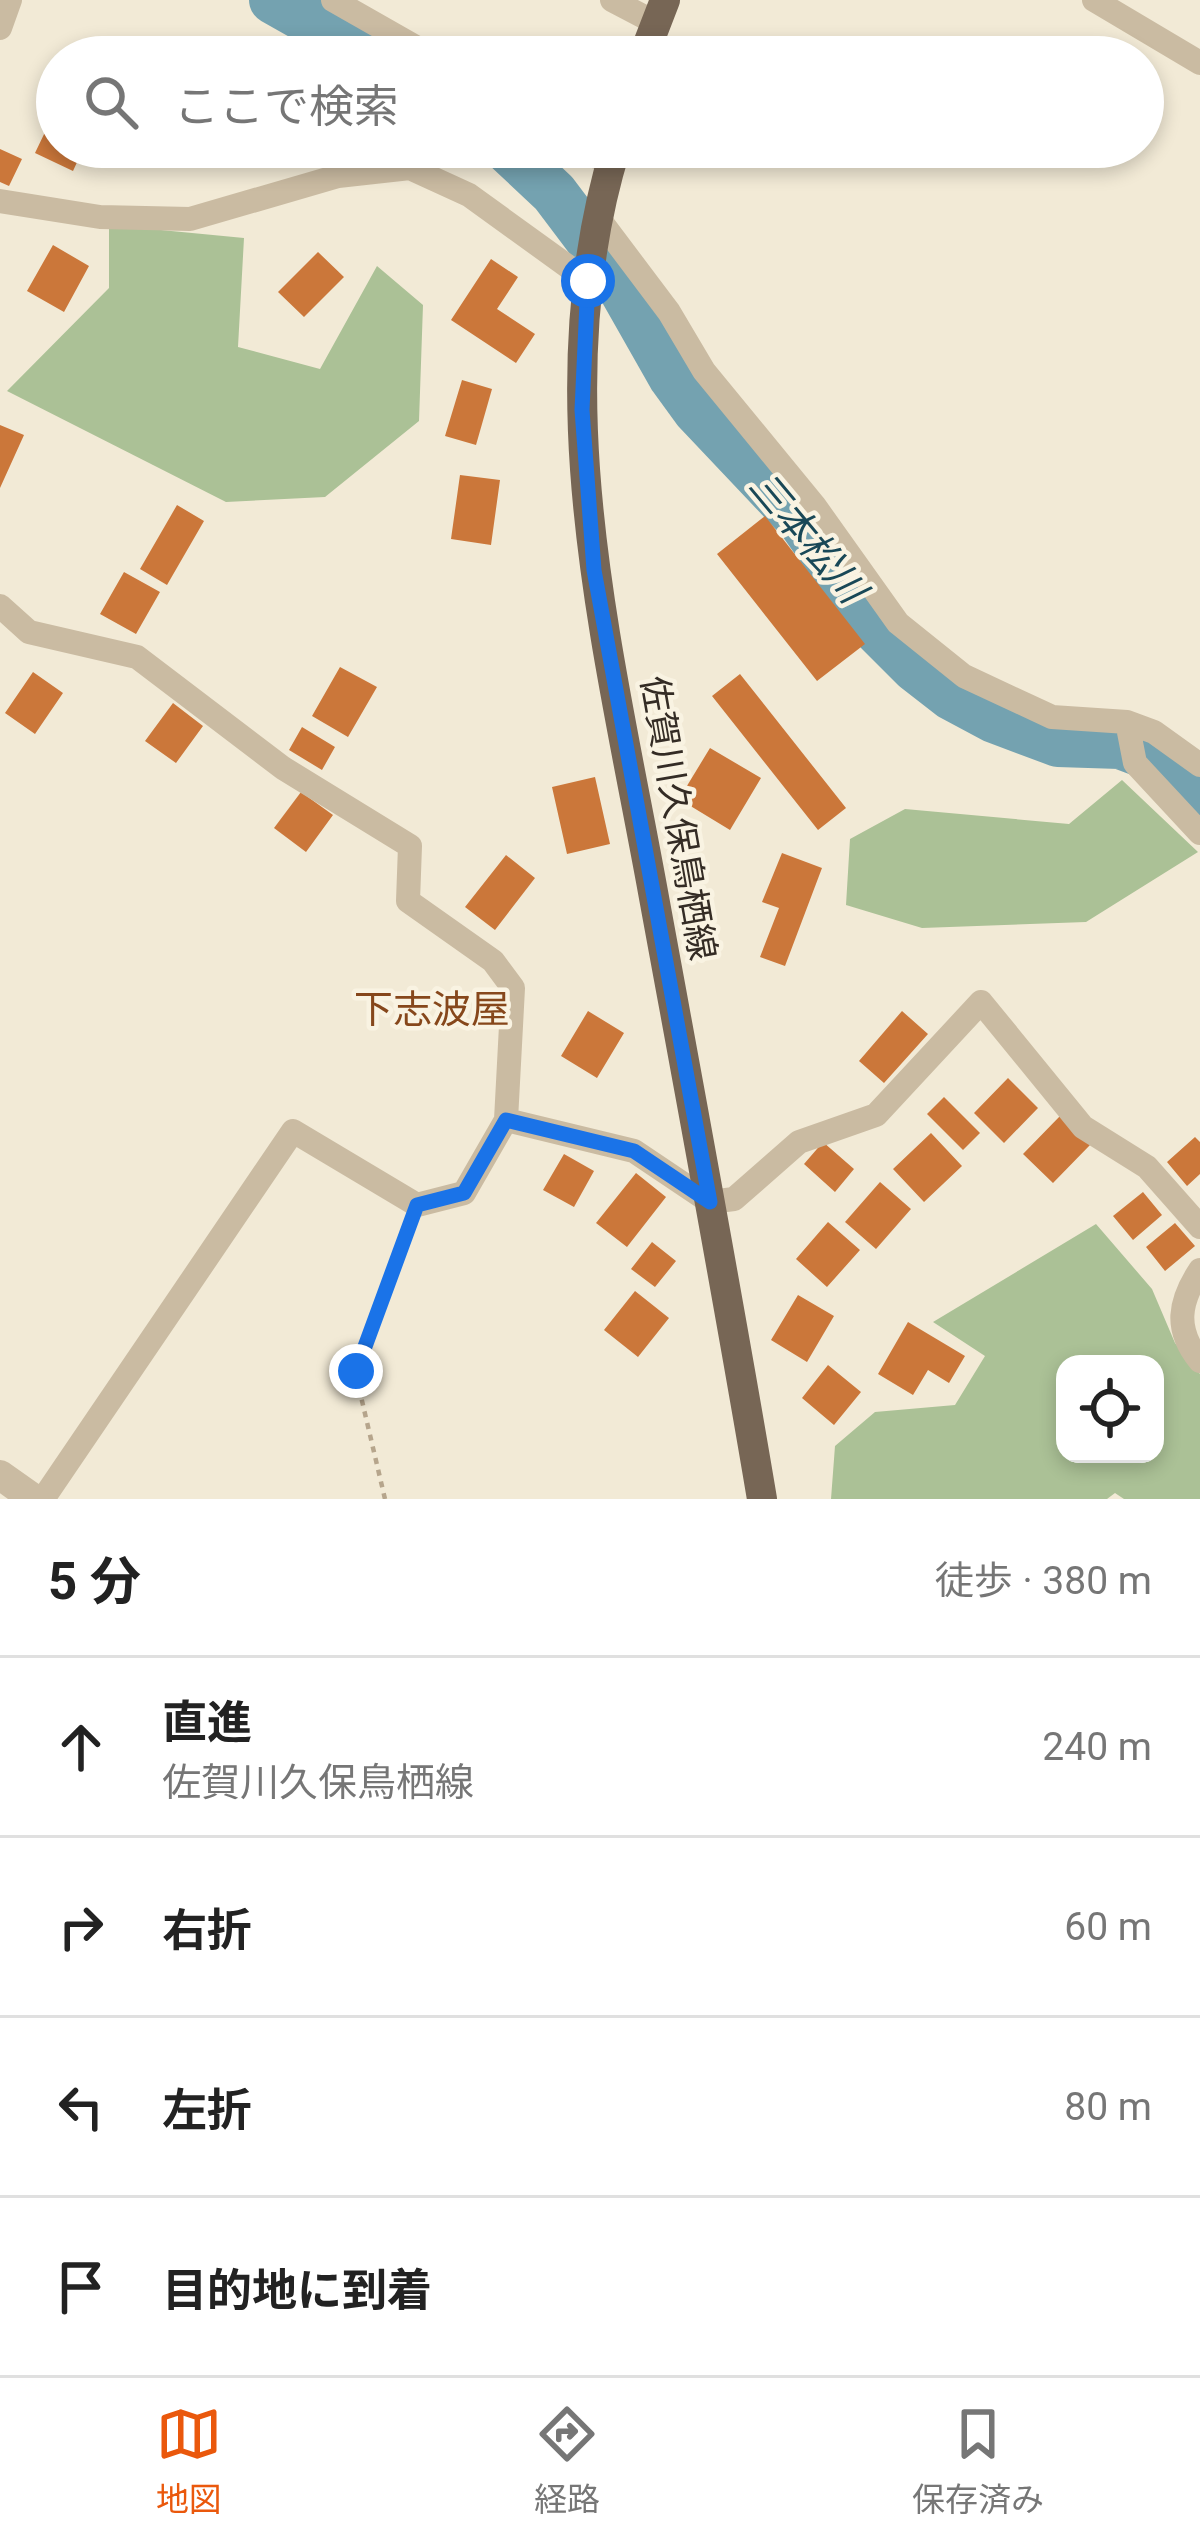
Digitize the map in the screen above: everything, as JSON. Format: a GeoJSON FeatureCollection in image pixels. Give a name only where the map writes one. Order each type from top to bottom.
{"type":"FeatureCollection","features":[{"type":"Feature","properties":{"kind":"main road","name":"佐賀川久保鳥栖線"},"geometry":{"type":"LineString","coordinates":[[610,168],[588,281],[582,410],[594,570],[762,1499]]}},
{"type":"Feature","properties":{"kind":"street"},"geometry":{"type":"LineString","coordinates":[[0,28],[10,0]]}},
{"type":"Feature","properties":{"kind":"street"},"geometry":{"type":"LineString","coordinates":[[333,0],[397,36]]}},
{"type":"Feature","properties":{"kind":"street"},"geometry":{"type":"LineString","coordinates":[[612,0],[659,11]]}},
{"type":"Feature","properties":{"kind":"street"},"geometry":{"type":"LineString","coordinates":[[1094,0],[1155,36]]}},
{"type":"Feature","properties":{"kind":"street"},"geometry":{"type":"LineString","coordinates":[[1164,42],[1200,63]]}},
{"type":"Feature","properties":{"kind":"street"},"geometry":{"type":"LineString","coordinates":[[0,201],[100,217],[190,219],[338,176],[410,168],[469,195],[588,281]]}},
{"type":"Feature","properties":{"kind":"street"},"geometry":{"type":"LineString","coordinates":[[599,219],[669,313],[704,371],[814,505],[898,623],[964,676],[1052,717],[1127,722],[1154,732],[1200,765]]}},
{"type":"Feature","properties":{"kind":"street"},"geometry":{"type":"LineString","coordinates":[[0,606],[28,632],[137,657],[283,768],[410,846],[408,902],[494,961],[513,988],[506,1120],[464,1193],[417,1205],[293,1131],[39,1499],[0,1475]]}},
{"type":"Feature","properties":{"kind":"street"},"geometry":{"type":"LineString","coordinates":[[1127,722],[1135,764],[1200,833]]}},
{"type":"Feature","properties":{"kind":"street"},"geometry":{"type":"LineString","coordinates":[[506,1120],[634,1151],[710,1202],[734,1199],[799,1142],[876,1115],[981,1002],[1083,1127],[1148,1167],[1200,1227]]}},
{"type":"Feature","properties":{"kind":"street"},"geometry":{"type":"LineString","coordinates":[[1200,1270],[1184,1294],[1180,1318],[1188,1346],[1200,1361]]}},
{"type":"Feature","properties":{"kind":"path"},"geometry":{"type":"LineString","coordinates":[[385,1499],[356,1371],[417,1205]]}},
{"type":"Feature","properties":{"kind":"green space"},"geometry":{"type":"Polygon","coordinates":[[[109,225],[244,238],[238,347],[320,369],[377,266],[423,305],[419,421],[325,497],[226,502],[7,391],[109,288],[109,225]]]}},
{"type":"Feature","properties":{"kind":"green space"},"geometry":{"type":"Polygon","coordinates":[[[1122,780],[1198,852],[1086,922],[922,928],[846,905],[850,839],[905,809],[1069,824],[1122,780]]]}},
{"type":"Feature","properties":{"kind":"green space"},"geometry":{"type":"Polygon","coordinates":[[[1096,1224],[1152,1289],[1175,1343],[1200,1374],[1200,1499],[1124,1499],[1115,1493],[1107,1499],[831,1499],[835,1446],[875,1412],[955,1405],[985,1356],[933,1322],[1096,1224]]]}},
{"type":"Feature","properties":{"kind":"building"},"geometry":{"type":"Polygon","coordinates":[[[0,149],[22,159],[9,186],[0,182],[0,149]]]}},
{"type":"Feature","properties":{"kind":"building"},"geometry":{"type":"Polygon","coordinates":[[[53,245],[89,266],[64,312],[27,291],[53,245]]]}},
{"type":"Feature","properties":{"kind":"building"},"geometry":{"type":"Polygon","coordinates":[[[318,252],[344,277],[304,317],[278,292],[318,252]]]}},
{"type":"Feature","properties":{"kind":"building"},"geometry":{"type":"Polygon","coordinates":[[[491,259],[518,277],[497,309],[535,334],[516,363],[451,320],[491,259]]]}},
{"type":"Feature","properties":{"kind":"building"},"geometry":{"type":"Polygon","coordinates":[[[462,380],[492,389],[476,445],[445,436],[462,380]]]}},
{"type":"Feature","properties":{"kind":"building"},"geometry":{"type":"Polygon","coordinates":[[[0,425],[24,435],[0,488],[0,425]]]}},
{"type":"Feature","properties":{"kind":"building"},"geometry":{"type":"Polygon","coordinates":[[[460,475],[500,480],[491,545],[451,539],[460,475]]]}},
{"type":"Feature","properties":{"kind":"building"},"geometry":{"type":"Polygon","coordinates":[[[177,505],[204,521],[167,585],[140,569],[177,505]]]}},
{"type":"Feature","properties":{"kind":"building"},"geometry":{"type":"Polygon","coordinates":[[[765,516],[865,644],[817,681],[717,554],[765,516]]]}},
{"type":"Feature","properties":{"kind":"building"},"geometry":{"type":"Polygon","coordinates":[[[124,572],[160,592],[136,634],[100,614],[124,572]]]}},
{"type":"Feature","properties":{"kind":"building"},"geometry":{"type":"Polygon","coordinates":[[[340,667],[377,687],[348,737],[312,716],[340,667]]]}},
{"type":"Feature","properties":{"kind":"building"},"geometry":{"type":"Polygon","coordinates":[[[33,672],[63,693],[35,734],[5,713],[33,672]]]}},
{"type":"Feature","properties":{"kind":"building"},"geometry":{"type":"Polygon","coordinates":[[[740,674],[846,808],[818,830],[712,696],[740,674]]]}},
{"type":"Feature","properties":{"kind":"building"},"geometry":{"type":"Polygon","coordinates":[[[173,703],[203,726],[176,763],[145,741],[173,703]]]}},
{"type":"Feature","properties":{"kind":"building"},"geometry":{"type":"Polygon","coordinates":[[[302,727],[335,747],[322,770],[289,750],[302,727]]]}},
{"type":"Feature","properties":{"kind":"building"},"geometry":{"type":"Polygon","coordinates":[[[710,748],[761,778],[730,830],[679,799],[710,748]]]}},
{"type":"Feature","properties":{"kind":"building"},"geometry":{"type":"Polygon","coordinates":[[[595,777],[610,844],[567,854],[552,787],[595,777]]]}},
{"type":"Feature","properties":{"kind":"building"},"geometry":{"type":"Polygon","coordinates":[[[301,792],[333,815],[306,852],[274,828],[301,792]]]}},
{"type":"Feature","properties":{"kind":"building"},"geometry":{"type":"Polygon","coordinates":[[[782,853],[822,868],[785,966],[760,957],[779,908],[762,902],[782,853]]]}},
{"type":"Feature","properties":{"kind":"building"},"geometry":{"type":"Polygon","coordinates":[[[506,855],[535,878],[495,930],[465,907],[506,855]]]}},
{"type":"Feature","properties":{"kind":"building"},"geometry":{"type":"Polygon","coordinates":[[[588,1011],[624,1033],[597,1078],[561,1056],[588,1011]]]}},
{"type":"Feature","properties":{"kind":"building"},"geometry":{"type":"Polygon","coordinates":[[[902,1011],[928,1034],[884,1083],[859,1061],[902,1011]]]}},
{"type":"Feature","properties":{"kind":"building"},"geometry":{"type":"Polygon","coordinates":[[[1008,1078],[1038,1108],[1004,1143],[974,1113],[1008,1078]]]}},
{"type":"Feature","properties":{"kind":"building"},"geometry":{"type":"Polygon","coordinates":[[[944,1097],[980,1133],[963,1150],[927,1114],[944,1097]]]}},
{"type":"Feature","properties":{"kind":"building"},"geometry":{"type":"Polygon","coordinates":[[[1060,1116],[1090,1145],[1053,1183],[1023,1154],[1060,1116]]]}},
{"type":"Feature","properties":{"kind":"building"},"geometry":{"type":"Polygon","coordinates":[[[931,1133],[962,1166],[924,1202],[893,1169],[931,1133]]]}},
{"type":"Feature","properties":{"kind":"building"},"geometry":{"type":"Polygon","coordinates":[[[1195,1137],[1200,1142],[1200,1174],[1187,1186],[1167,1162],[1195,1137]]]}},
{"type":"Feature","properties":{"kind":"building"},"geometry":{"type":"Polygon","coordinates":[[[823,1142],[854,1169],[835,1192],[804,1164],[823,1142]]]}},
{"type":"Feature","properties":{"kind":"building"},"geometry":{"type":"Polygon","coordinates":[[[564,1154],[594,1171],[574,1207],[543,1190],[564,1154]]]}},
{"type":"Feature","properties":{"kind":"building"},"geometry":{"type":"Polygon","coordinates":[[[636,1173],[666,1197],[627,1247],[596,1223],[636,1173]]]}},
{"type":"Feature","properties":{"kind":"building"},"geometry":{"type":"Polygon","coordinates":[[[880,1182],[911,1209],[876,1249],[845,1222],[880,1182]]]}},
{"type":"Feature","properties":{"kind":"building"},"geometry":{"type":"Polygon","coordinates":[[[1143,1192],[1162,1215],[1133,1240],[1113,1216],[1143,1192]]]}},
{"type":"Feature","properties":{"kind":"building"},"geometry":{"type":"Polygon","coordinates":[[[828,1222],[860,1250],[827,1287],[796,1259],[828,1222]]]}},
{"type":"Feature","properties":{"kind":"building"},"geometry":{"type":"Polygon","coordinates":[[[1175,1223],[1195,1246],[1165,1271],[1146,1247],[1175,1223]]]}},
{"type":"Feature","properties":{"kind":"building"},"geometry":{"type":"Polygon","coordinates":[[[652,1242],[676,1261],[655,1287],[631,1269],[652,1242]]]}},
{"type":"Feature","properties":{"kind":"building"},"geometry":{"type":"Polygon","coordinates":[[[635,1291],[669,1318],[638,1357],[604,1330],[635,1291]]]}},
{"type":"Feature","properties":{"kind":"building"},"geometry":{"type":"Polygon","coordinates":[[[798,1295],[834,1316],[807,1362],[771,1340],[798,1295]]]}},
{"type":"Feature","properties":{"kind":"building"},"geometry":{"type":"Polygon","coordinates":[[[908,1322],[965,1356],[949,1383],[928,1370],[913,1395],[878,1374],[908,1322]]]}},
{"type":"Feature","properties":{"kind":"building"},"geometry":{"type":"Polygon","coordinates":[[[828,1365],[861,1392],[834,1425],[802,1398],[828,1365]]]}},
{"type":"Feature","properties":{"kind":"waterway","name":"三本松川"},"geometry":{"type":"LineString","coordinates":[[273,0],[337,36]]}},
{"type":"Feature","properties":{"kind":"waterway","name":"三本松川"},"geometry":{"type":"LineString","coordinates":[[527,168],[554,193],[609,266],[696,410],[801,521],[879,632],[915,668],[951,696],[994,719],[1058,743],[1120,745],[1152,757],[1200,807]]}},
{"type":"Feature","properties":{"kind":"district","name":"下志波屋"},"geometry":{"type":"Point","coordinates":[432,1009]}},
{"type":"Feature","properties":{"kind":"route"},"geometry":{"type":"LineString","coordinates":[[356,1371],[417,1205],[464,1193],[506,1120],[634,1151],[710,1202],[594,570],[582,410],[588,281]]}}]}
